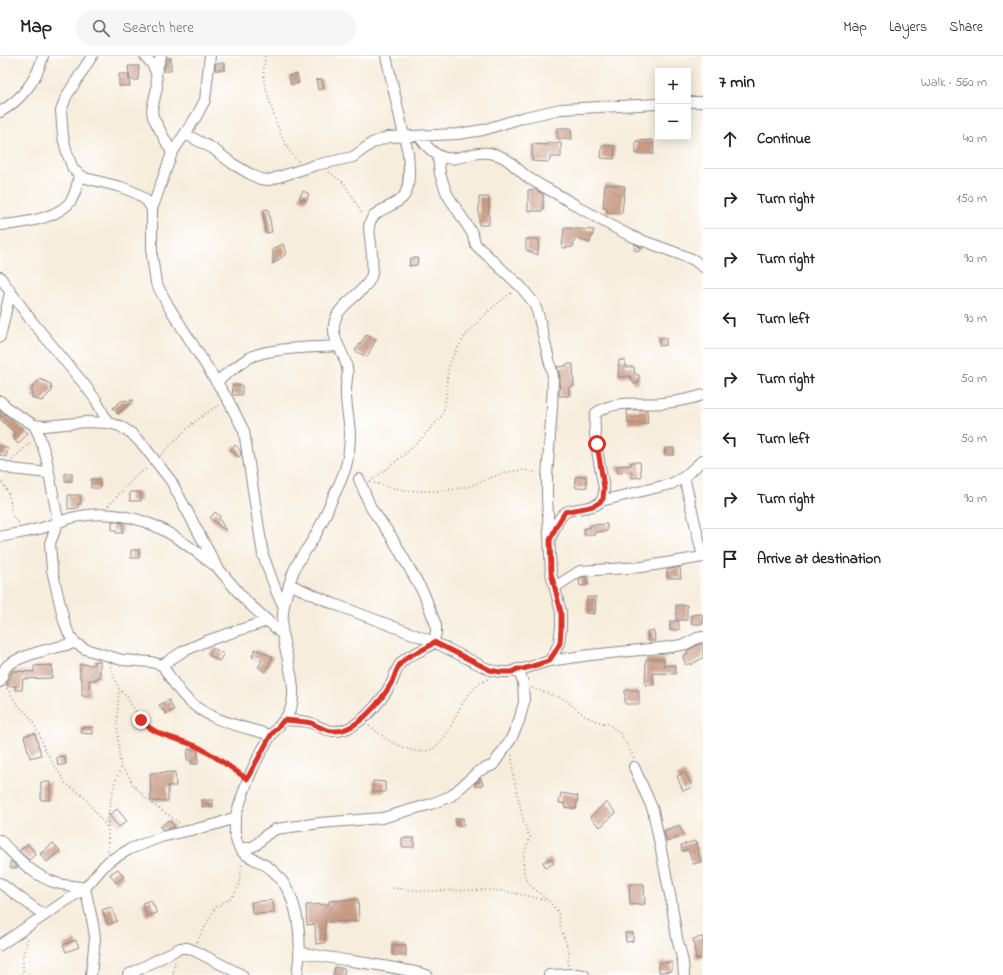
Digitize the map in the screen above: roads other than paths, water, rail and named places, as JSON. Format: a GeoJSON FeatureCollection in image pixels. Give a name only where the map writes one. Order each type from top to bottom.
{"type":"FeatureCollection","features":[{"type":"Feature","properties":{"kind":"street"},"geometry":{"type":"LineString","coordinates":[[0,112],[13,103],[31,84],[37,74],[43,56]]}},
{"type":"Feature","properties":{"kind":"street"},"geometry":{"type":"LineString","coordinates":[[92,56],[66,97],[61,111],[63,137],[73,169],[85,178],[121,186],[136,193],[147,201],[152,209]]}},
{"type":"Feature","properties":{"kind":"street"},"geometry":{"type":"LineString","coordinates":[[145,56],[152,64],[156,72]]}},
{"type":"Feature","properties":{"kind":"street"},"geometry":{"type":"LineString","coordinates":[[161,56],[156,72],[156,86],[152,110],[153,118],[172,153]]}},
{"type":"Feature","properties":{"kind":"street"},"geometry":{"type":"LineString","coordinates":[[210,56],[205,100],[196,117],[172,153],[152,209],[152,256],[156,283],[169,307],[228,400],[244,431],[263,555],[277,593],[284,607]]}},
{"type":"Feature","properties":{"kind":"street"},"geometry":{"type":"LineString","coordinates":[[297,975],[299,930],[296,910],[283,883],[273,870],[260,861],[246,855],[238,844],[235,833],[236,817],[247,779],[271,735],[284,720],[290,710],[293,695],[282,634],[284,607],[289,584],[293,571],[321,526],[341,481],[347,463],[350,436],[346,388],[348,370],[346,361],[338,346],[334,325],[336,315],[346,303],[367,284],[371,277],[373,267],[369,223],[378,212],[404,196],[407,188],[410,168],[405,136],[386,56]]}},
{"type":"Feature","properties":{"kind":"street"},"geometry":{"type":"LineString","coordinates":[[691,102],[703,102]]}},
{"type":"Feature","properties":{"kind":"street"},"geometry":{"type":"LineString","coordinates":[[185,134],[212,148],[233,164],[260,179],[269,180],[316,165],[353,157],[380,139],[405,136],[450,136],[483,130],[561,109],[655,104]]}},
{"type":"Feature","properties":{"kind":"street"},"geometry":{"type":"LineString","coordinates":[[419,136],[425,145],[438,156],[447,159],[486,152],[505,158],[528,177],[597,217],[630,235],[694,260],[703,267]]}},
{"type":"Feature","properties":{"kind":"street"},"geometry":{"type":"LineString","coordinates":[[438,156],[440,174],[447,194],[472,233],[477,247],[521,286],[534,303],[553,376],[547,476],[551,573],[561,612],[561,636],[555,652],[549,661]]}},
{"type":"Feature","properties":{"kind":"street"},"geometry":{"type":"LineString","coordinates":[[0,225],[25,223],[38,220],[61,209],[72,199],[79,174]]}},
{"type":"Feature","properties":{"kind":"street"},"geometry":{"type":"LineString","coordinates":[[0,277],[30,319],[96,400],[108,423]]}},
{"type":"Feature","properties":{"kind":"street"},"geometry":{"type":"LineString","coordinates":[[0,337],[10,293]]}},
{"type":"Feature","properties":{"kind":"street"},"geometry":{"type":"LineString","coordinates":[[216,382],[250,358],[262,353],[338,346]]}},
{"type":"Feature","properties":{"kind":"street"},"geometry":{"type":"LineString","coordinates":[[602,501],[604,497],[604,488],[595,431],[594,420],[596,413],[608,406],[632,403],[663,403],[703,395]]}},
{"type":"Feature","properties":{"kind":"street"},"geometry":{"type":"LineString","coordinates":[[0,401],[11,411],[34,425],[40,434],[46,456],[58,522],[50,543],[52,570],[64,621],[68,632],[75,643],[86,649],[122,660],[151,662],[162,665],[183,695],[202,712],[219,720],[271,735]]}},
{"type":"Feature","properties":{"kind":"street"},"geometry":{"type":"LineString","coordinates":[[34,425],[45,426],[86,422],[108,423],[126,429],[132,434],[171,481],[217,567],[245,600],[282,634]]}},
{"type":"Feature","properties":{"kind":"street"},"geometry":{"type":"LineString","coordinates":[[550,540],[565,512],[589,507],[602,501],[671,484],[684,476],[703,460]]}},
{"type":"Feature","properties":{"kind":"street"},"geometry":{"type":"LineString","coordinates":[[1,466],[18,470],[48,473]]}},
{"type":"Feature","properties":{"kind":"street"},"geometry":{"type":"LineString","coordinates":[[555,587],[580,571],[642,567],[703,557],[684,476]]}},
{"type":"Feature","properties":{"kind":"street"},"geometry":{"type":"LineString","coordinates":[[284,720],[302,721],[334,731],[351,727],[361,721],[385,694],[399,664],[404,659],[425,649],[434,642],[436,625],[426,600],[391,536],[371,508],[359,479]]}},
{"type":"Feature","properties":{"kind":"street"},"geometry":{"type":"LineString","coordinates":[[0,537],[43,528],[72,518],[118,515],[137,519],[156,526],[177,538],[217,567]]}},
{"type":"Feature","properties":{"kind":"street"},"geometry":{"type":"LineString","coordinates":[[289,584],[334,604],[434,642],[490,670],[500,672],[512,672],[517,669],[523,669],[549,661],[590,655],[670,647],[686,644],[697,638],[703,637]]}},
{"type":"Feature","properties":{"kind":"street"},"geometry":{"type":"LineString","coordinates":[[162,665],[182,652],[206,641],[267,621]]}},
{"type":"Feature","properties":{"kind":"street"},"geometry":{"type":"LineString","coordinates":[[0,681],[3,672],[13,663],[53,648],[75,643]]}},
{"type":"Feature","properties":{"kind":"street"},"geometry":{"type":"LineString","coordinates":[[241,848],[249,848],[256,845],[266,835],[276,829],[320,822],[382,818],[444,799],[460,789],[479,771],[493,765],[511,739],[519,721],[524,702],[523,681],[517,669]]}},
{"type":"Feature","properties":{"kind":"street"},"geometry":{"type":"LineString","coordinates":[[634,766],[653,810],[677,938],[683,962],[684,975]]}},
{"type":"Feature","properties":{"kind":"street"},"geometry":{"type":"LineString","coordinates":[[0,945],[44,914],[86,888],[94,876],[109,861],[130,849],[161,837],[217,824],[236,817]]}},
{"type":"Feature","properties":{"kind":"street"},"geometry":{"type":"LineString","coordinates":[[0,840],[26,865],[48,880],[60,884],[86,888]]}},
{"type":"Feature","properties":{"kind":"street"},"geometry":{"type":"LineString","coordinates":[[0,883],[44,914]]}},
{"type":"Feature","properties":{"kind":"street"},"geometry":{"type":"LineString","coordinates":[[86,888],[94,924],[95,938],[91,975]]}},
{"type":"Feature","properties":{"kind":"street"},"geometry":{"type":"LineString","coordinates":[[128,975],[180,948],[192,950],[242,975]]}},
{"type":"Feature","properties":{"kind":"street"},"geometry":{"type":"LineString","coordinates":[[299,952],[328,958],[402,968],[427,975]]}},
{"type":"Feature","properties":{"kind":"street"},"geometry":{"type":"LineString","coordinates":[[549,975],[584,975]]}}]}
